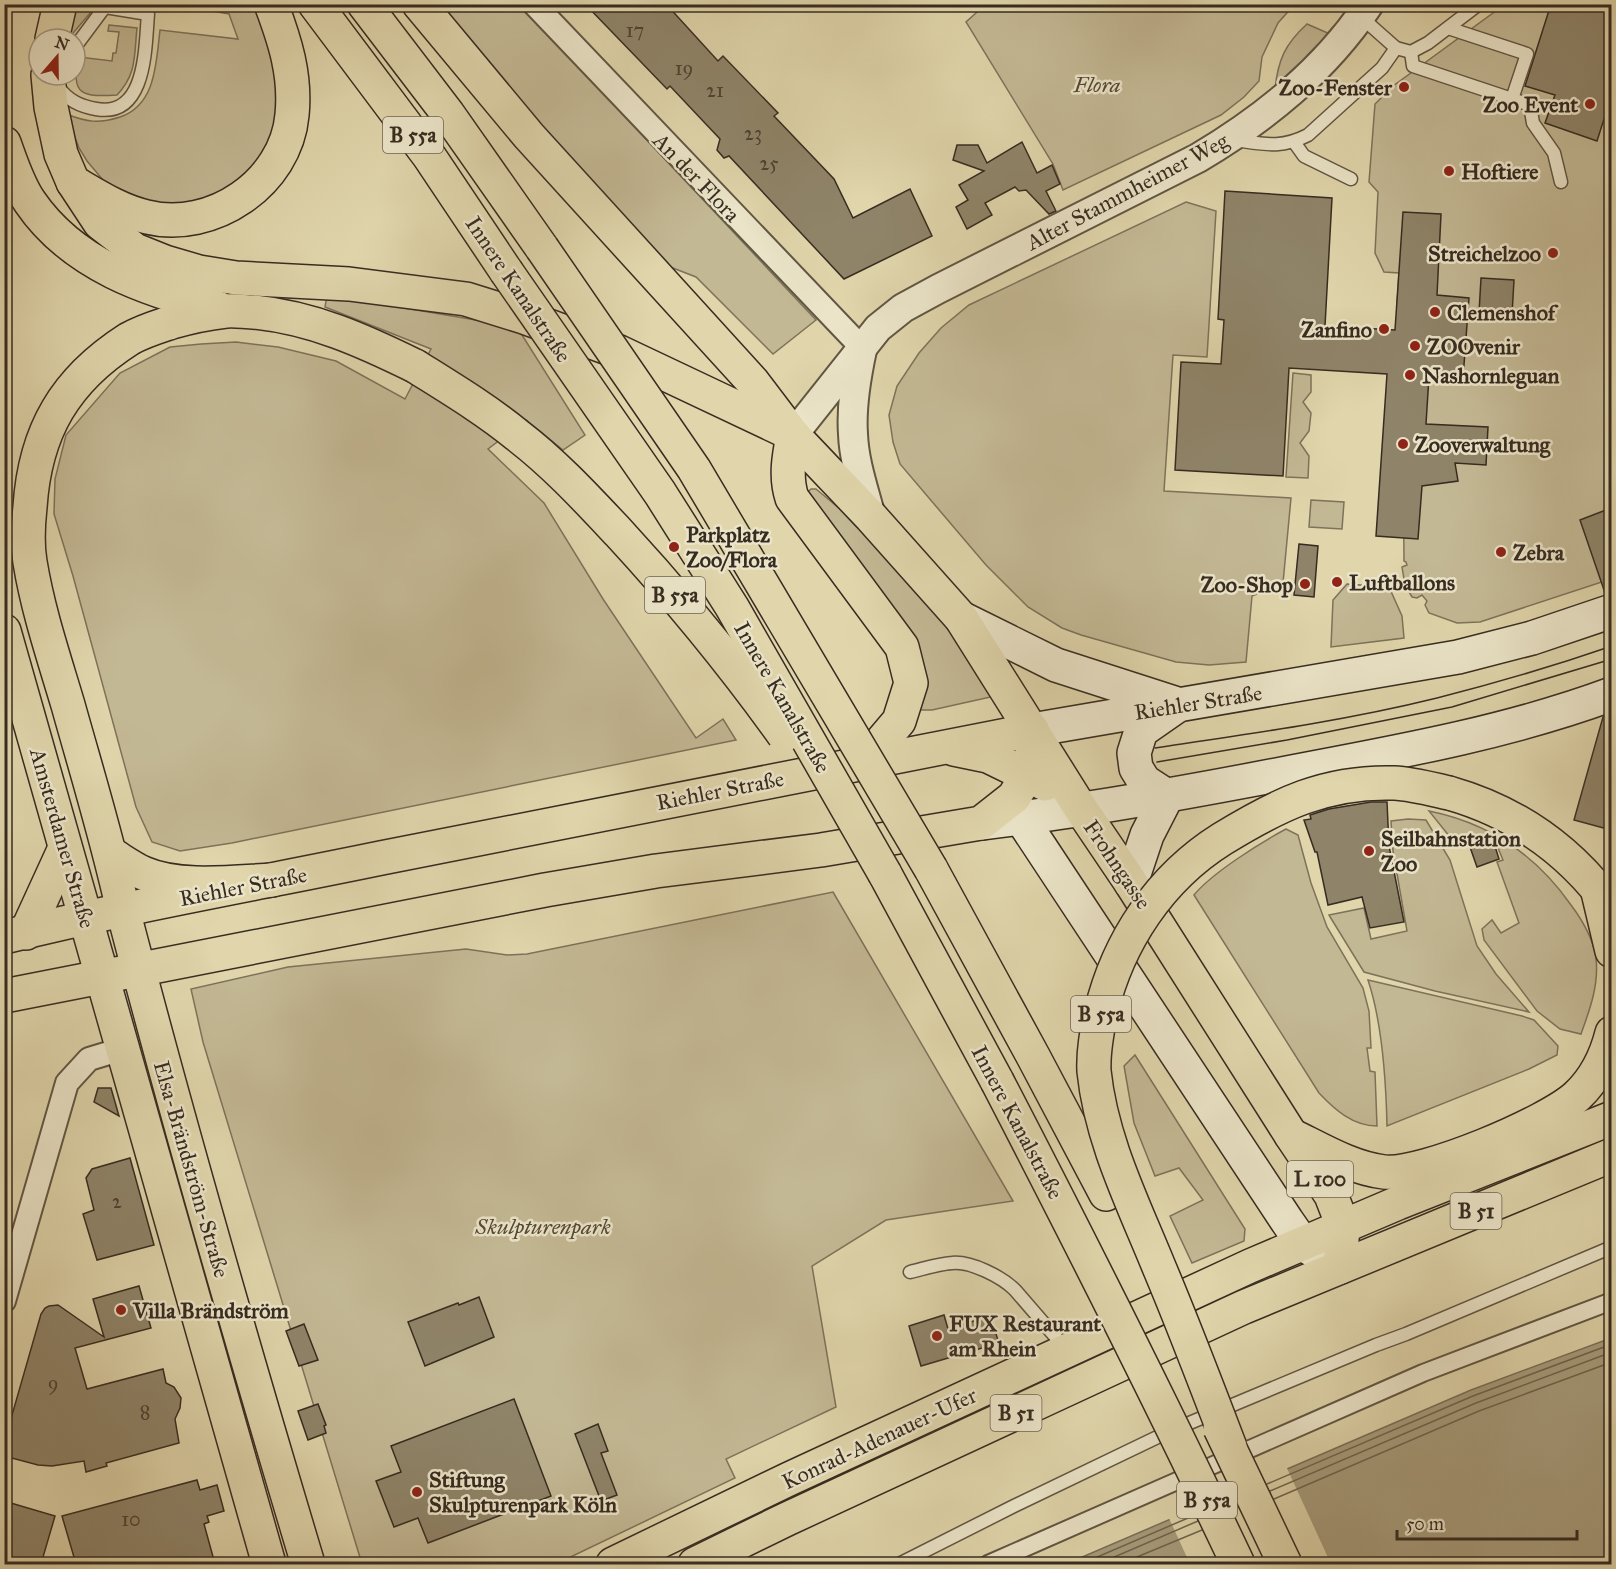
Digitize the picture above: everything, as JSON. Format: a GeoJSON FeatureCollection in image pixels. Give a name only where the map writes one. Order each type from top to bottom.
{"type":"FeatureCollection","features":[{"type":"Feature","properties":{"kind":"main road"},"geometry":{"type":"LineString","coordinates":[[55,27],[60,4]]}},
{"type":"Feature","properties":{"kind":"main road"},"geometry":{"type":"LineString","coordinates":[[73,182],[119,208],[148,218],[180,220],[213,214],[243,198],[266,177],[283,147],[292,117],[293,85],[286,45],[271,4]]}},
{"type":"Feature","properties":{"kind":"main road","name":"Innere Kanalstraße"},"geometry":{"type":"LineString","coordinates":[[315,4],[429,156],[666,503],[732,607],[885,874],[1070,1221],[1177,1435],[1238,1564]]}},
{"type":"Feature","properties":{"kind":"main road","name":"Innere Kanalstraße"},"geometry":{"type":"LineString","coordinates":[[364,4],[448,114],[694,469],[931,869],[1034,1056],[1106,1194],[1230,1447]]}},
{"type":"Feature","properties":{"kind":"main road"},"geometry":{"type":"LineString","coordinates":[[419,4],[529,136],[752,381],[793,435],[788,467],[792,498],[902,647],[911,683],[900,721],[865,761]]}},
{"type":"Feature","properties":{"kind":"main road"},"geometry":{"type":"LineString","coordinates":[[50,87],[51,107],[61,154],[73,182],[100,223],[135,250],[199,272],[236,278],[349,284],[466,299],[524,316],[619,352],[793,435]]}},
{"type":"Feature","properties":{"kind":"main road"},"geometry":{"type":"LineString","coordinates":[[4,143],[29,201],[54,231],[84,255],[127,280],[179,298],[228,310]]}},
{"type":"Feature","properties":{"kind":"main road","name":"B 55a"},"geometry":{"type":"LineString","coordinates":[[228,310],[269,314],[317,323],[376,346],[415,366],[476,404],[518,435],[567,477],[665,583],[744,680],[885,874]]}},
{"type":"Feature","properties":{"kind":"main road","name":"Elsa-Brändström-Straße"},"geometry":{"type":"LineString","coordinates":[[228,310],[184,318],[141,332],[103,356],[77,382],[61,403],[48,427],[36,460],[28,529],[30,560],[41,613],[111,854],[162,1061],[194,1166],[221,1271],[308,1564]]}},
{"type":"Feature","properties":{"kind":"main road","name":"Frohngasse"},"geometry":{"type":"LineString","coordinates":[[793,435],[871,517],[961,618],[1081,809],[1331,1195],[1343,1226]]}},
{"type":"Feature","properties":{"kind":"main road","name":"Riehler Straße"},"geometry":{"type":"LineString","coordinates":[[11,935],[123,910],[865,761],[1458,657],[1532,638],[1611,611]]}},
{"type":"Feature","properties":{"kind":"main road"},"geometry":{"type":"LineString","coordinates":[[961,618],[1056,665],[1178,705]]}},
{"type":"Feature","properties":{"kind":"main road","name":"Amsterdamer Straße"},"geometry":{"type":"LineString","coordinates":[[4,631],[101,976]]}},
{"type":"Feature","properties":{"kind":"main road"},"geometry":{"type":"LineString","coordinates":[[4,996],[545,890],[656,871],[821,850],[981,823],[1167,796],[1384,755],[1534,719],[1611,694]]}},
{"type":"Feature","properties":{"kind":"main road"},"geometry":{"type":"LineString","coordinates":[[1167,796],[1144,781],[1136,768],[1134,753],[1142,731],[1178,705]]}},
{"type":"Feature","properties":{"kind":"main road"},"geometry":{"type":"LineString","coordinates":[[981,823],[1014,797],[1027,775],[1032,752],[1032,730]]}},
{"type":"Feature","properties":{"kind":"main road"},"geometry":{"type":"LineString","coordinates":[[942,747],[988,756],[1052,788],[1081,809]]}},
{"type":"Feature","properties":{"kind":"main road","name":"B 55a"},"geometry":{"type":"LineString","coordinates":[[1230,1447],[1191,1343],[1111,1151],[1094,1069],[1096,1037],[1105,995],[1121,952],[1135,927],[1168,883],[1206,849],[1245,825],[1302,796],[1356,784],[1395,783],[1449,793],[1477,801],[1507,814],[1539,834],[1567,856],[1604,897]]}},
{"type":"Feature","properties":{"kind":"main road"},"geometry":{"type":"LineString","coordinates":[[1131,883],[1147,835],[1167,796]]}},
{"type":"Feature","properties":{"kind":"main road"},"geometry":{"type":"LineString","coordinates":[[1021,818],[1303,1244],[1340,1267],[1343,1226]]}},
{"type":"Feature","properties":{"kind":"main road"},"geometry":{"type":"LineString","coordinates":[[11,935],[64,848]]}},
{"type":"Feature","properties":{"kind":"main road"},"geometry":{"type":"LineString","coordinates":[[111,854],[144,873],[170,880],[202,883],[272,880]]}},
{"type":"Feature","properties":{"kind":"main road"},"geometry":{"type":"LineString","coordinates":[[1604,897],[1611,951]]}},
{"type":"Feature","properties":{"kind":"main road","name":"Elsa-Brändström-Straße"},"geometry":{"type":"LineString","coordinates":[[101,976],[269,1564]]}},
{"type":"Feature","properties":{"kind":"main road"},"geometry":{"type":"LineString","coordinates":[[1291,1135],[1364,1168],[1385,1172],[1418,1168],[1465,1153],[1563,1108],[1578,1095],[1596,1072],[1607,1051],[1611,1033]]}},
{"type":"Feature","properties":{"kind":"main road","name":"B 51"},"geometry":{"type":"LineString","coordinates":[[1343,1226],[1611,1118]]}},
{"type":"Feature","properties":{"kind":"main road","name":"B 51"},"geometry":{"type":"LineString","coordinates":[[1340,1267],[1611,1155]]}},
{"type":"Feature","properties":{"kind":"main road","name":"Konrad-Adenauer-Ufer"},"geometry":{"type":"LineString","coordinates":[[613,1564],[789,1479],[1250,1266],[1343,1226]]}},
{"type":"Feature","properties":{"kind":"main road","name":"Konrad-Adenauer-Ufer"},"geometry":{"type":"LineString","coordinates":[[695,1564],[1244,1307],[1340,1267]]}},
{"type":"Feature","properties":{"kind":"main road"},"geometry":{"type":"LineString","coordinates":[[1230,1447],[1285,1564]]}},
{"type":"Feature","properties":{"kind":"street","name":"An der Flora"},"geometry":{"type":"LineString","coordinates":[[534,4],[862,348]]}},
{"type":"Feature","properties":{"kind":"street","name":"Alter Stammheimer Weg"},"geometry":{"type":"LineString","coordinates":[[793,435],[862,348],[890,317],[921,298],[1198,158],[1229,139],[1270,111],[1306,79],[1346,36],[1365,11]]}},
{"type":"Feature","properties":{"kind":"street"},"geometry":{"type":"LineString","coordinates":[[862,348],[855,382],[853,435],[855,454],[871,517]]}},
{"type":"Feature","properties":{"kind":"street"},"geometry":{"type":"LineString","coordinates":[[4,1301],[67,1083],[89,1059],[122,1049]]}},
{"type":"Feature","properties":{"kind":"street"},"geometry":{"type":"LineString","coordinates":[[988,1564],[1423,1373],[1611,1301]]}},
{"type":"Feature","properties":{"kind":"lane"},"geometry":{"type":"LineString","coordinates":[[1365,11],[1396,48],[1411,52],[1428,43],[1479,4]]}},
{"type":"Feature","properties":{"kind":"lane"},"geometry":{"type":"LineString","coordinates":[[58,87],[68,100],[89,108],[106,111],[118,107],[133,95],[140,82],[148,14],[106,6],[87,31]]}},
{"type":"Feature","properties":{"kind":"lane"},"geometry":{"type":"LineString","coordinates":[[1448,28],[1527,54],[1512,99]]}},
{"type":"Feature","properties":{"kind":"lane"},"geometry":{"type":"LineString","coordinates":[[1229,139],[1277,146],[1294,142],[1308,135],[1374,76],[1391,58],[1396,48]]}},
{"type":"Feature","properties":{"kind":"lane"},"geometry":{"type":"LineString","coordinates":[[1411,52],[1413,66],[1530,105],[1533,123],[1554,153],[1561,182]]}},
{"type":"Feature","properties":{"kind":"lane"},"geometry":{"type":"LineString","coordinates":[[1294,142],[1304,156],[1351,179]]}},
{"type":"Feature","properties":{"kind":"lane"},"geometry":{"type":"LineString","coordinates":[[899,1564],[1168,1432],[1611,1247]]}},
{"type":"Feature","properties":{"kind":"lane"},"geometry":{"type":"LineString","coordinates":[[910,1272],[954,1262],[981,1268],[1016,1290],[1068,1351]]}},
{"type":"Feature","properties":{"kind":"green space"},"geometry":{"type":"Polygon","coordinates":[[[76,5],[97,5],[78,27],[71,27],[76,5]]]}},
{"type":"Feature","properties":{"kind":"green space"},"geometry":{"type":"Polygon","coordinates":[[[207,5],[256,5],[279,72],[276,129],[260,161],[226,192],[184,205],[151,203],[121,192],[103,180],[87,161],[79,148],[66,114],[87,120],[105,121],[132,111],[141,103],[152,81],[160,30],[238,39],[229,14],[206,10],[207,5]]]}},
{"type":"Feature","properties":{"kind":"green space"},"geometry":{"type":"Polygon","coordinates":[[[436,5],[520,5],[816,320],[773,354],[696,277],[660,263],[436,5]]]}},
{"type":"Feature","properties":{"kind":"green space","name":"Flora"},"geometry":{"type":"Polygon","coordinates":[[[985,5],[1294,5],[1278,23],[1262,57],[1259,81],[1244,97],[1221,115],[1063,190],[1053,164],[966,22],[985,5]]]}},
{"type":"Feature","properties":{"kind":"green space"},"geometry":{"type":"Polygon","coordinates":[[[1504,5],[1611,5],[1611,579],[1480,622],[1457,623],[1429,613],[1425,605],[1427,601],[1422,595],[1417,598],[1412,597],[1405,585],[1402,567],[1407,565],[1404,561],[1402,306],[1397,305],[1399,273],[1384,272],[1375,253],[1378,192],[1369,182],[1375,104],[1393,86],[1504,5]]]}},
{"type":"Feature","properties":{"kind":"green space"},"geometry":{"type":"Polygon","coordinates":[[[1307,24],[1330,34],[1275,89],[1278,69],[1284,53],[1307,24]]]}},
{"type":"Feature","properties":{"kind":"green space"},"geometry":{"type":"Polygon","coordinates":[[[109,25],[137,28],[135,56],[131,72],[117,95],[88,94],[78,87],[87,87],[87,58],[112,61],[113,53],[116,53],[119,32],[108,31],[109,25]]]}},
{"type":"Feature","properties":{"kind":"green space"},"geometry":{"type":"Polygon","coordinates":[[[1186,202],[1216,211],[1207,357],[1173,355],[1164,491],[1291,498],[1283,583],[1252,596],[1246,662],[1209,665],[1176,662],[1062,628],[1028,607],[986,565],[900,464],[893,442],[889,415],[897,386],[919,353],[941,328],[969,305],[1186,202]]]}},
{"type":"Feature","properties":{"kind":"green space"},"geometry":{"type":"Polygon","coordinates":[[[327,295],[517,327],[585,435],[563,450],[526,420],[488,449],[544,503],[603,599],[696,738],[723,719],[736,740],[232,843],[180,851],[152,842],[136,807],[54,514],[55,479],[66,435],[120,373],[170,347],[236,342],[278,347],[336,361],[405,399],[431,349],[325,307],[327,295]]]}},
{"type":"Feature","properties":{"kind":"green space"},"geometry":{"type":"Polygon","coordinates":[[[1293,373],[1311,375],[1311,392],[1303,402],[1311,413],[1309,431],[1300,443],[1309,456],[1308,478],[1286,477],[1293,373]]]}},
{"type":"Feature","properties":{"kind":"green space"},"geometry":{"type":"Polygon","coordinates":[[[811,489],[816,489],[854,521],[901,567],[944,622],[995,696],[932,710],[918,710],[807,493],[811,489]]]}},
{"type":"Feature","properties":{"kind":"green space"},"geometry":{"type":"Polygon","coordinates":[[[1311,500],[1344,502],[1342,529],[1309,527],[1311,500]]]}},
{"type":"Feature","properties":{"kind":"green space"},"geometry":{"type":"Polygon","coordinates":[[[1347,584],[1389,587],[1402,616],[1404,638],[1331,647],[1333,600],[1347,584]]]}},
{"type":"Feature","properties":{"kind":"green space"},"geometry":{"type":"Polygon","coordinates":[[[1429,811],[1472,824],[1491,833],[1527,856],[1557,887],[1575,911],[1593,944],[1597,968],[1593,997],[1581,1034],[1560,1029],[1537,1011],[1484,940],[1482,929],[1492,920],[1501,933],[1519,923],[1497,862],[1503,860],[1493,836],[1468,840],[1458,847],[1429,811]]]}},
{"type":"Feature","properties":{"kind":"green space"},"geometry":{"type":"Polygon","coordinates":[[[1426,820],[1450,860],[1477,946],[1496,974],[1529,1012],[1364,972],[1329,915],[1364,908],[1371,939],[1407,931],[1393,851],[1391,821],[1426,820]]]}},
{"type":"Feature","properties":{"kind":"green space"},"geometry":{"type":"Polygon","coordinates":[[[1286,829],[1298,835],[1311,883],[1327,927],[1363,988],[1369,1011],[1371,1048],[1367,1048],[1370,1071],[1375,1072],[1377,1126],[1352,1120],[1338,1111],[1319,1093],[1194,895],[1224,868],[1286,829]]]}},
{"type":"Feature","properties":{"kind":"green space","name":"Skulpturenpark"},"geometry":{"type":"Polygon","coordinates":[[[833,892],[1013,1201],[886,1220],[812,1266],[836,1407],[726,1459],[735,1478],[556,1564],[362,1564],[203,1042],[191,989],[288,967],[466,949],[507,955],[527,954],[833,892]]]}},
{"type":"Feature","properties":{"kind":"green space"},"geometry":{"type":"Polygon","coordinates":[[[1368,980],[1534,1020],[1558,1046],[1557,1055],[1529,1069],[1387,1126],[1380,1033],[1368,980]]]}},
{"type":"Feature","properties":{"kind":"green space"},"geometry":{"type":"Polygon","coordinates":[[[1135,1055],[1245,1229],[1244,1241],[1192,1263],[1170,1216],[1203,1200],[1179,1168],[1155,1176],[1134,1123],[1124,1066],[1135,1055]]]}},
{"type":"Feature","properties":{"kind":"water"},"geometry":{"type":"Polygon","coordinates":[[[1611,1338],[1611,1564],[1066,1564],[1471,1390],[1611,1338]]]}},
{"type":"Feature","properties":{"kind":"pier"},"geometry":{"type":"Polygon","coordinates":[[[1286,1466],[1331,1564],[1190,1564],[1168,1516],[1286,1466]]]}},
{"type":"Feature","properties":{"kind":"building"},"geometry":{"type":"Polygon","coordinates":[[[585,4],[666,4],[718,61],[723,56],[778,113],[774,116],[834,179],[853,218],[910,189],[932,236],[844,279],[729,156],[724,158],[717,150],[720,139],[670,86],[667,89],[585,4]]]}},
{"type":"Feature","properties":{"kind":"building"},"geometry":{"type":"Polygon","coordinates":[[[1551,4],[1611,4],[1611,97],[1597,141],[1545,123],[1555,95],[1525,86],[1551,4]]]}},
{"type":"Feature","properties":{"kind":"building"},"geometry":{"type":"Polygon","coordinates":[[[1022,142],[1037,173],[1052,165],[1060,184],[1046,191],[1056,211],[1049,214],[1026,190],[1019,191],[1015,187],[985,203],[992,215],[967,229],[956,207],[968,200],[959,185],[984,171],[953,160],[957,145],[978,145],[987,163],[1022,142]]]}},
{"type":"Feature","properties":{"kind":"building"},"geometry":{"type":"Polygon","coordinates":[[[1225,191],[1332,198],[1325,326],[1395,330],[1403,212],[1441,214],[1437,295],[1469,298],[1463,378],[1429,376],[1426,424],[1488,427],[1486,465],[1455,463],[1458,481],[1422,486],[1418,539],[1376,536],[1387,374],[1289,368],[1283,476],[1175,470],[1181,362],[1221,364],[1224,320],[1218,319],[1225,191]]]}},
{"type":"Feature","properties":{"kind":"building"},"geometry":{"type":"Polygon","coordinates":[[[1481,278],[1514,280],[1512,315],[1479,313],[1481,278]]]}},
{"type":"Feature","properties":{"kind":"building"},"geometry":{"type":"Polygon","coordinates":[[[1611,508],[1611,593],[1605,593],[1580,520],[1611,508]]]}},
{"type":"Feature","properties":{"kind":"building"},"geometry":{"type":"Polygon","coordinates":[[[1299,544],[1318,546],[1314,597],[1294,595],[1299,544]]]}},
{"type":"Feature","properties":{"kind":"building"},"geometry":{"type":"Polygon","coordinates":[[[1611,714],[1611,830],[1574,820],[1603,717],[1611,714]]]}},
{"type":"Feature","properties":{"kind":"building"},"geometry":{"type":"Polygon","coordinates":[[[1371,802],[1387,802],[1389,846],[1404,922],[1370,928],[1362,897],[1328,905],[1317,852],[1315,852],[1304,820],[1311,819],[1310,815],[1329,809],[1371,802]]]}},
{"type":"Feature","properties":{"kind":"building"},"geometry":{"type":"Polygon","coordinates":[[[1494,843],[1499,859],[1477,867],[1470,847],[1494,843]]]}},
{"type":"Feature","properties":{"kind":"building"},"geometry":{"type":"Polygon","coordinates":[[[98,1088],[111,1088],[119,1116],[94,1102],[98,1088]]]}},
{"type":"Feature","properties":{"kind":"building"},"geometry":{"type":"Polygon","coordinates":[[[130,1158],[154,1245],[97,1260],[83,1214],[94,1210],[86,1178],[92,1169],[130,1158]]]}},
{"type":"Feature","properties":{"kind":"building"},"geometry":{"type":"Polygon","coordinates":[[[139,1286],[151,1328],[75,1348],[87,1389],[163,1369],[166,1383],[174,1387],[181,1398],[175,1419],[179,1443],[106,1463],[107,1466],[86,1472],[84,1461],[52,1466],[38,1465],[4,1456],[4,1443],[41,1314],[45,1308],[58,1305],[104,1337],[93,1299],[139,1286]]]}},
{"type":"Feature","properties":{"kind":"building"},"geometry":{"type":"Polygon","coordinates":[[[479,1297],[494,1337],[425,1366],[408,1322],[479,1297]]]}},
{"type":"Feature","properties":{"kind":"building","name":"FUX Restaurant am Rhein"},"geometry":{"type":"Polygon","coordinates":[[[944,1315],[948,1329],[990,1316],[999,1343],[921,1366],[909,1326],[944,1315]]]}},
{"type":"Feature","properties":{"kind":"building"},"geometry":{"type":"Polygon","coordinates":[[[304,1324],[318,1360],[299,1366],[286,1331],[304,1324]]]}},
{"type":"Feature","properties":{"kind":"building"},"geometry":{"type":"Polygon","coordinates":[[[514,1399],[551,1496],[428,1543],[418,1518],[394,1527],[376,1481],[401,1472],[391,1446],[514,1399]]]}},
{"type":"Feature","properties":{"kind":"building"},"geometry":{"type":"Polygon","coordinates":[[[318,1404],[326,1425],[324,1426],[326,1433],[308,1440],[298,1411],[318,1404]]]}},
{"type":"Feature","properties":{"kind":"building"},"geometry":{"type":"Polygon","coordinates":[[[598,1424],[608,1451],[601,1453],[617,1495],[601,1501],[575,1434],[598,1424]]]}},
{"type":"Feature","properties":{"kind":"building"},"geometry":{"type":"Polygon","coordinates":[[[197,1480],[200,1490],[217,1485],[224,1511],[207,1516],[209,1522],[204,1524],[215,1564],[76,1564],[62,1516],[197,1480]]]}},
{"type":"Feature","properties":{"kind":"building"},"geometry":{"type":"Polygon","coordinates":[[[4,1501],[55,1516],[41,1564],[4,1564],[4,1501]]]}},
{"type":"Feature","properties":{"kind":"tram line"},"geometry":{"type":"LineString","coordinates":[[1155,748],[1367,714],[1503,680],[1612,646]]}},
{"type":"Feature","properties":{"kind":"tram line"},"geometry":{"type":"LineString","coordinates":[[1157,762],[1287,740],[1452,707],[1612,659]]}},
{"type":"Feature","properties":{"kind":"place","name":"Zoo-Fenster"},"geometry":{"type":"Point","coordinates":[1404,87]}},
{"type":"Feature","properties":{"kind":"place","name":"Zoo Event"},"geometry":{"type":"Point","coordinates":[1590,104]}},
{"type":"Feature","properties":{"kind":"place","name":"Hoftiere"},"geometry":{"type":"Point","coordinates":[1449,171]}},
{"type":"Feature","properties":{"kind":"place","name":"Streichelzoo"},"geometry":{"type":"Point","coordinates":[1553,253]}},
{"type":"Feature","properties":{"kind":"place","name":"Clemenshof"},"geometry":{"type":"Point","coordinates":[1435,312]}},
{"type":"Feature","properties":{"kind":"place","name":"Zanfino"},"geometry":{"type":"Point","coordinates":[1384,329]}},
{"type":"Feature","properties":{"kind":"place","name":"ZOOvenir"},"geometry":{"type":"Point","coordinates":[1415,346]}},
{"type":"Feature","properties":{"kind":"place","name":"Nashornleguan"},"geometry":{"type":"Point","coordinates":[1410,375]}},
{"type":"Feature","properties":{"kind":"place","name":"Zooverwaltung"},"geometry":{"type":"Point","coordinates":[1403,444]}},
{"type":"Feature","properties":{"kind":"place","name":"Parkplatz Zoo/Flora"},"geometry":{"type":"Point","coordinates":[674,547]}},
{"type":"Feature","properties":{"kind":"place","name":"Zebra"},"geometry":{"type":"Point","coordinates":[1501,552]}},
{"type":"Feature","properties":{"kind":"place","name":"Luftballons"},"geometry":{"type":"Point","coordinates":[1337,582]}},
{"type":"Feature","properties":{"kind":"place","name":"Zoo-Shop"},"geometry":{"type":"Point","coordinates":[1305,584]}},
{"type":"Feature","properties":{"kind":"place","name":"Seilbahnstation Zoo"},"geometry":{"type":"Point","coordinates":[1369,851]}},
{"type":"Feature","properties":{"kind":"place","name":"Villa Brändström"},"geometry":{"type":"Point","coordinates":[121,1310]}},
{"type":"Feature","properties":{"kind":"place","name":"FUX Restaurant am Rhein"},"geometry":{"type":"Point","coordinates":[937,1336]}},
{"type":"Feature","properties":{"kind":"place","name":"Stiftung Skulpturenpark Köln"},"geometry":{"type":"Point","coordinates":[417,1492]}}]}
